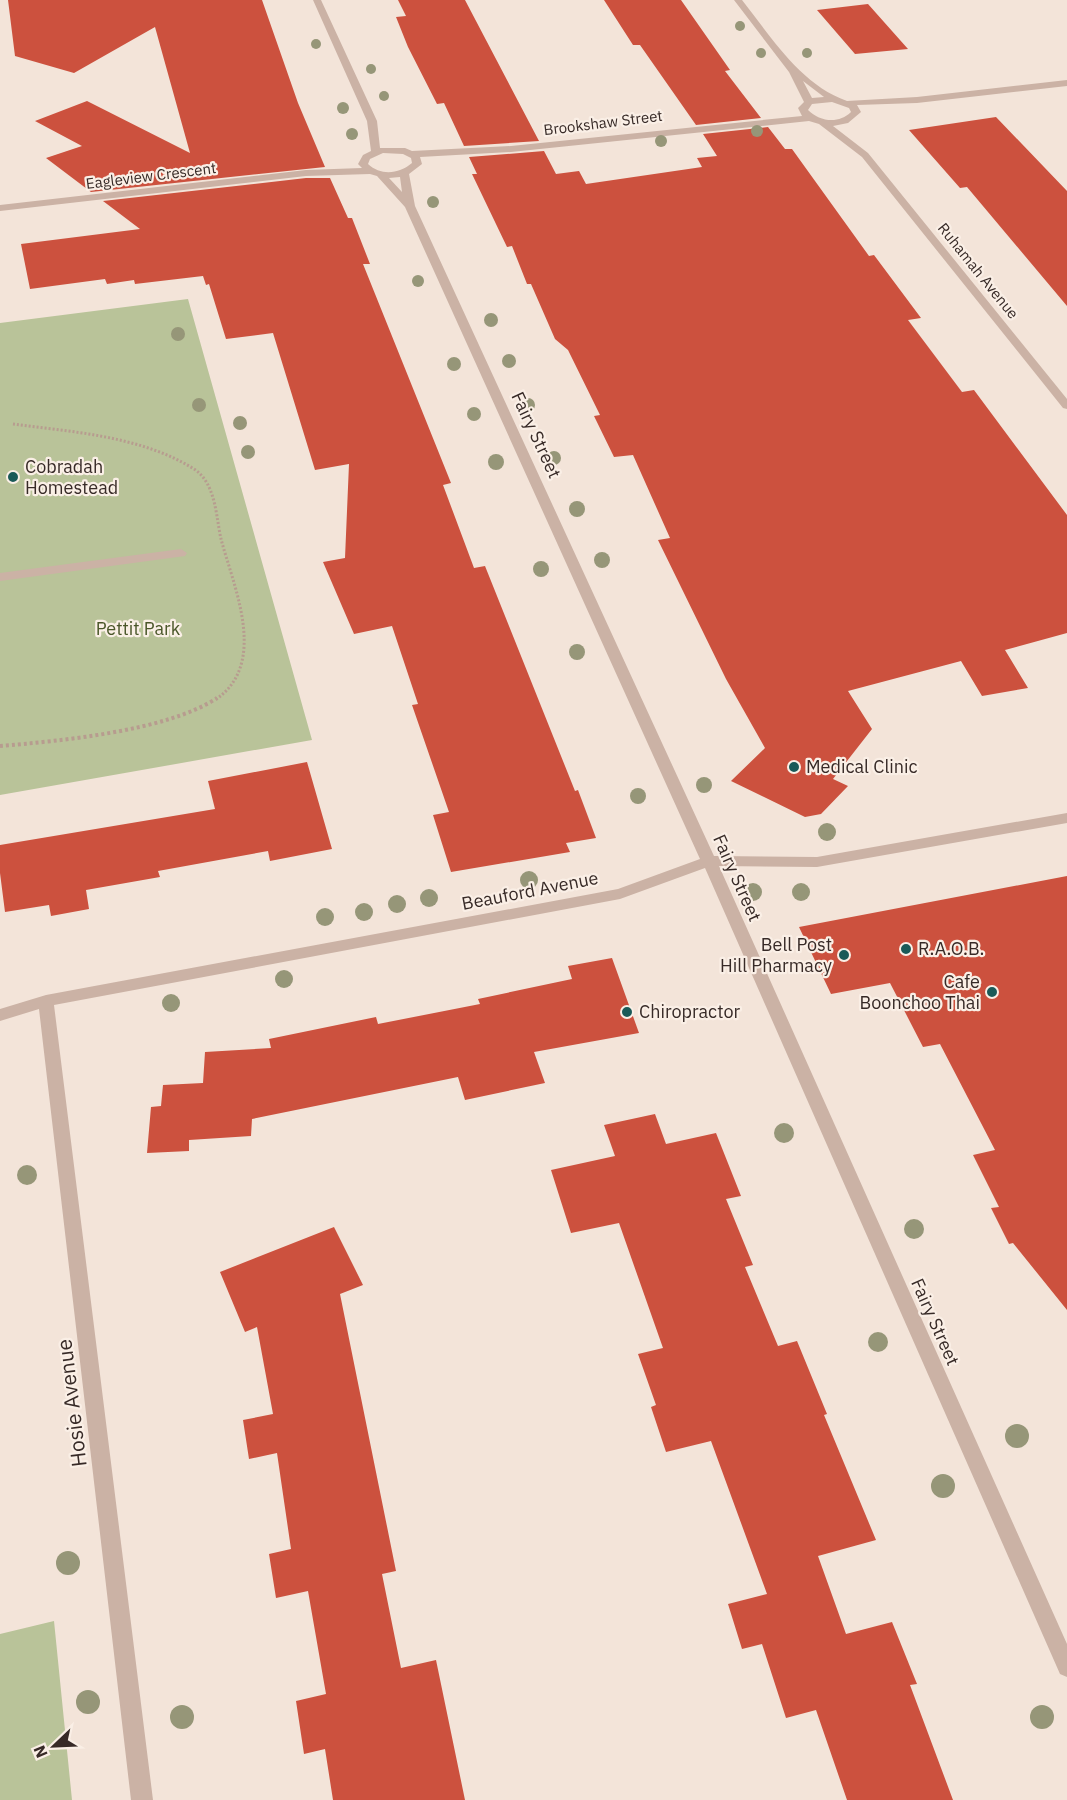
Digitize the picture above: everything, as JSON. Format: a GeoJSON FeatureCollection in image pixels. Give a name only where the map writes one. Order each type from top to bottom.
{"type":"FeatureCollection","features":[{"type":"Feature","properties":{"kind":"street"},"geometry":{"type":"LineString","coordinates":[[317,0],[372,121],[396,150]]}},
{"type":"Feature","properties":{"kind":"street"},"geometry":{"type":"LineString","coordinates":[[738,0],[793,71],[809,118],[853,126],[916,100]]}},
{"type":"Feature","properties":{"kind":"street"},"geometry":{"type":"LineString","coordinates":[[793,71],[833,99],[849,103],[916,100],[1067,82]]}},
{"type":"Feature","properties":{"kind":"street","name":"Brookshaw Street"},"geometry":{"type":"LineString","coordinates":[[738,122],[833,99]]}},
{"type":"Feature","properties":{"kind":"street","name":"Ruhamah Avenue"},"geometry":{"type":"LineString","coordinates":[[849,103],[855,109],[853,126],[865,155]]}},
{"type":"Feature","properties":{"kind":"street","name":"Brookshaw Street"},"geometry":{"type":"LineString","coordinates":[[396,150],[411,154],[471,153],[738,122],[809,118]]}},
{"type":"Feature","properties":{"kind":"street"},"geometry":{"type":"LineString","coordinates":[[372,121],[371,154],[363,165],[376,173]]}},
{"type":"Feature","properties":{"kind":"street","name":"Ruhamah Avenue"},"geometry":{"type":"LineString","coordinates":[[822,122],[865,155],[1067,406]]}},
{"type":"Feature","properties":{"kind":"street","name":"Eagleview Crescent"},"geometry":{"type":"LineString","coordinates":[[306,173],[371,154],[396,150]]}},
{"type":"Feature","properties":{"kind":"street","name":"Brookshaw Street"},"geometry":{"type":"LineString","coordinates":[[404,173],[415,167],[471,153]]}},
{"type":"Feature","properties":{"kind":"street"},"geometry":{"type":"LineString","coordinates":[[411,154],[417,160],[415,167]]}},
{"type":"Feature","properties":{"kind":"street","name":"Eagleview Crescent"},"geometry":{"type":"LineString","coordinates":[[0,208],[306,173],[404,173]]}},
{"type":"Feature","properties":{"kind":"street","name":"Fairy Street"},"geometry":{"type":"LineString","coordinates":[[376,173],[410,206]]}},
{"type":"Feature","properties":{"kind":"street","name":"Fairy Street"},"geometry":{"type":"LineString","coordinates":[[404,173],[410,206],[709,861],[1067,1667]]}},
{"type":"Feature","properties":{"kind":"street"},"geometry":{"type":"LineString","coordinates":[[0,577],[181,553]]}},
{"type":"Feature","properties":{"kind":"street","name":"Beauford Avenue"},"geometry":{"type":"LineString","coordinates":[[0,1015],[46,1001],[620,894],[709,861],[817,862],[1067,818]]}},
{"type":"Feature","properties":{"kind":"street","name":"Hosie Avenue"},"geometry":{"type":"LineString","coordinates":[[46,1001],[142,1800]]}},
{"type":"Feature","properties":{"kind":"path"},"geometry":{"type":"LineString","coordinates":[[0,746],[77,738],[178,716],[209,705],[230,690],[241,666],[244,640],[242,608],[210,489],[197,471],[164,454],[116,440],[13,424]]}},
{"type":"Feature","properties":{"kind":"green space","name":"Pettit Park"},"geometry":{"type":"Polygon","coordinates":[[[188,299],[312,740],[0,795],[0,323],[188,299]]]}},
{"type":"Feature","properties":{"kind":"green space"},"geometry":{"type":"Polygon","coordinates":[[[54,1621],[72,1800],[0,1800],[0,1634],[54,1621]]]}},
{"type":"Feature","properties":{"kind":"building"},"geometry":{"type":"Polygon","coordinates":[[[8,0],[262,0],[298,103],[325,167],[91,192],[46,158],[82,146],[35,121],[87,101],[190,153],[155,27],[74,73],[15,56],[8,0]]]}},
{"type":"Feature","properties":{"kind":"building"},"geometry":{"type":"Polygon","coordinates":[[[398,0],[465,0],[539,141],[464,146],[444,103],[437,104],[408,47],[396,17],[406,16],[398,0]]]}},
{"type":"Feature","properties":{"kind":"building"},"geometry":{"type":"Polygon","coordinates":[[[604,0],[681,0],[730,70],[725,71],[761,118],[696,125],[640,45],[633,45],[604,0]]]}},
{"type":"Feature","properties":{"kind":"building"},"geometry":{"type":"Polygon","coordinates":[[[868,4],[908,49],[855,54],[817,10],[868,4]]]}},
{"type":"Feature","properties":{"kind":"building"},"geometry":{"type":"Polygon","coordinates":[[[996,117],[1067,191],[1067,306],[967,187],[960,188],[909,130],[996,117]]]}},
{"type":"Feature","properties":{"kind":"building"},"geometry":{"type":"Polygon","coordinates":[[[768,127],[785,149],[792,149],[869,256],[874,255],[921,318],[908,320],[962,392],[974,390],[1067,515],[1067,633],[1005,650],[1028,688],[982,696],[961,661],[848,691],[872,729],[833,779],[848,786],[821,814],[805,817],[731,781],[765,748],[726,679],[658,540],[670,538],[633,455],[614,457],[594,416],[600,415],[568,350],[555,339],[531,284],[527,284],[512,246],[507,247],[472,174],[477,174],[469,157],[544,151],[556,174],[579,171],[586,184],[702,167],[697,158],[717,156],[703,134],[768,127]]]}},
{"type":"Feature","properties":{"kind":"building"},"geometry":{"type":"Polygon","coordinates":[[[306,178],[330,178],[348,218],[352,218],[370,264],[363,264],[451,483],[443,485],[474,568],[485,566],[575,791],[578,790],[596,838],[566,843],[570,852],[451,872],[433,815],[449,812],[412,705],[418,704],[392,626],[354,634],[323,562],[345,558],[349,464],[315,470],[273,333],[226,339],[209,284],[206,285],[203,276],[135,284],[134,280],[107,284],[105,279],[30,289],[21,244],[140,229],[103,201],[306,178]]]}},
{"type":"Feature","properties":{"kind":"building"},"geometry":{"type":"Polygon","coordinates":[[[307,762],[332,849],[270,861],[268,851],[158,871],[160,877],[86,890],[89,909],[51,916],[49,905],[5,912],[0,873],[0,845],[215,809],[208,781],[307,762]]]}},
{"type":"Feature","properties":{"kind":"building"},"geometry":{"type":"Polygon","coordinates":[[[1067,876],[1067,1310],[1013,1243],[1009,1244],[991,1208],[999,1207],[973,1155],[995,1150],[940,1044],[923,1047],[890,983],[831,994],[799,927],[1067,876]]]}},
{"type":"Feature","properties":{"kind":"building"},"geometry":{"type":"Polygon","coordinates":[[[612,958],[639,1033],[534,1052],[545,1083],[465,1100],[458,1077],[252,1119],[251,1136],[189,1140],[189,1151],[147,1153],[151,1107],[161,1106],[163,1085],[203,1083],[205,1052],[271,1048],[269,1039],[376,1017],[378,1024],[480,1004],[478,999],[572,979],[568,966],[612,958]]]}},
{"type":"Feature","properties":{"kind":"building"},"geometry":{"type":"Polygon","coordinates":[[[655,1114],[666,1144],[716,1133],[741,1196],[726,1199],[753,1265],[745,1267],[778,1346],[797,1341],[827,1414],[824,1415],[876,1540],[818,1556],[846,1634],[892,1622],[917,1684],[910,1685],[953,1800],[847,1800],[816,1710],[786,1718],[762,1644],[742,1649],[728,1604],[767,1594],[711,1441],[666,1452],[651,1407],[656,1405],[638,1354],[663,1348],[619,1223],[571,1233],[551,1170],[615,1156],[604,1125],[655,1114]]]}},
{"type":"Feature","properties":{"kind":"building"},"geometry":{"type":"Polygon","coordinates":[[[334,1227],[363,1285],[340,1294],[396,1571],[382,1574],[401,1668],[436,1660],[465,1800],[333,1800],[325,1749],[304,1754],[296,1701],[326,1694],[308,1591],[276,1598],[269,1554],[291,1549],[277,1453],[249,1459],[243,1420],[273,1414],[257,1327],[245,1332],[220,1272],[334,1227]]]}},
{"type":"Feature","properties":{"kind":"place","name":"Cobradah Homestead"},"geometry":{"type":"Point","coordinates":[13,477]}},
{"type":"Feature","properties":{"kind":"place","name":"Medical Clinic"},"geometry":{"type":"Point","coordinates":[794,767]}},
{"type":"Feature","properties":{"kind":"place","name":"R.A.O.B."},"geometry":{"type":"Point","coordinates":[906,949]}},
{"type":"Feature","properties":{"kind":"place","name":"Bell Post Hill Pharmacy"},"geometry":{"type":"Point","coordinates":[844,955]}},
{"type":"Feature","properties":{"kind":"place","name":"Cafe Boonchoo Thai"},"geometry":{"type":"Point","coordinates":[992,992]}},
{"type":"Feature","properties":{"kind":"place","name":"Chiropractor"},"geometry":{"type":"Point","coordinates":[627,1012]}}]}
